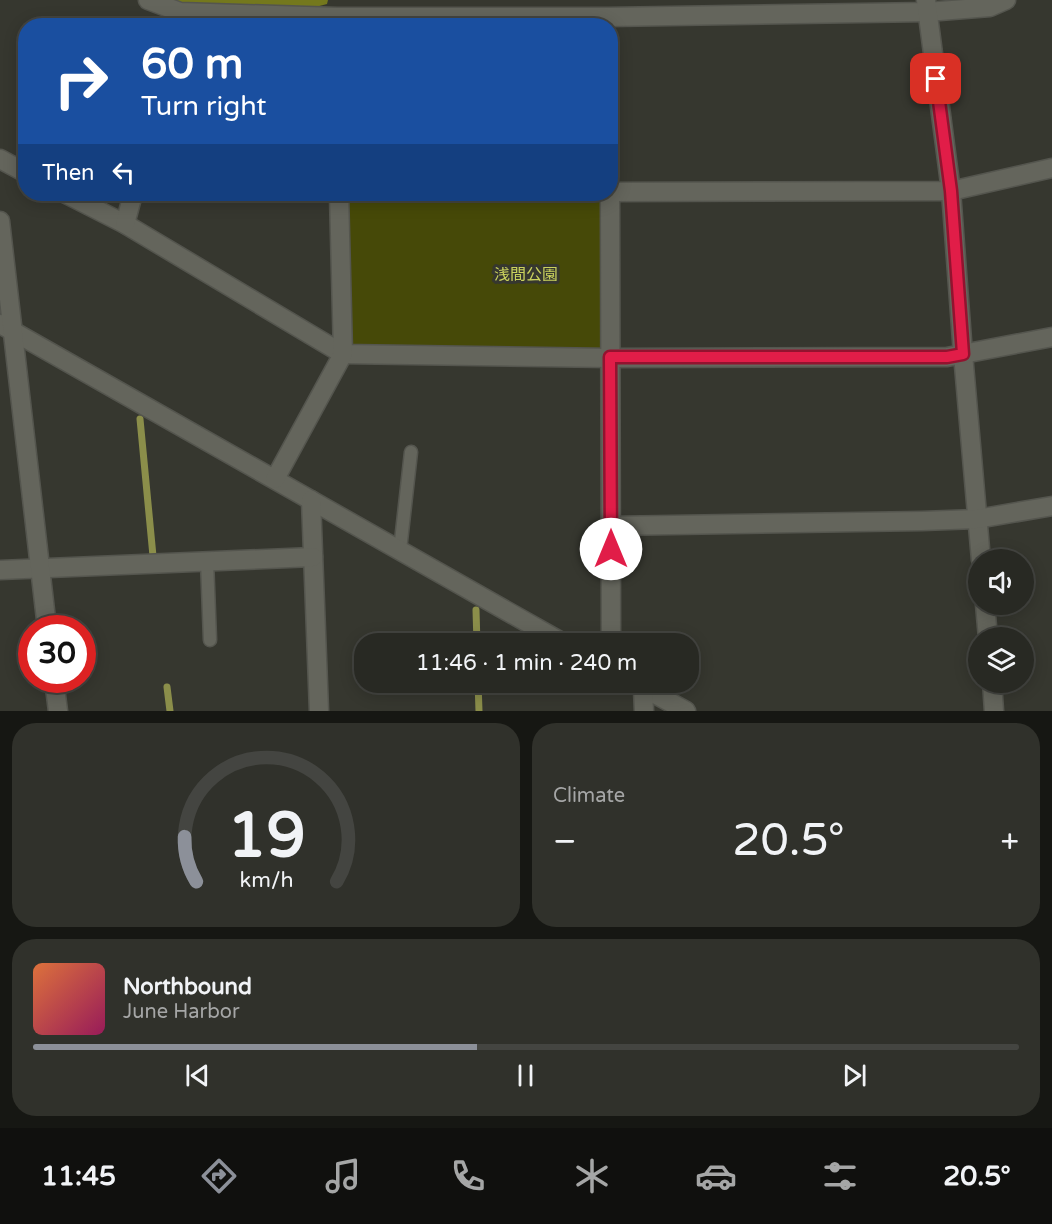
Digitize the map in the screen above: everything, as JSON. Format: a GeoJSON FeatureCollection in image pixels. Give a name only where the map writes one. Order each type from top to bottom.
{"type":"FeatureCollection","features":[{"type":"Feature","properties":{"kind":"street"},"geometry":{"type":"LineString","coordinates":[[148,0],[185,13],[337,14],[608,14],[927,6],[990,7],[1006,0]]}},
{"type":"Feature","properties":{"kind":"street"},"geometry":{"type":"LineString","coordinates":[[927,6],[951,191],[980,549]]}},
{"type":"Feature","properties":{"kind":"street"},"geometry":{"type":"LineString","coordinates":[[0,159],[18,168]]}},
{"type":"Feature","properties":{"kind":"street"},"geometry":{"type":"LineString","coordinates":[[618,193],[951,191],[1052,168]]}},
{"type":"Feature","properties":{"kind":"street"},"geometry":{"type":"LineString","coordinates":[[80,201],[125,224],[343,354],[947,357],[1052,337]]}},
{"type":"Feature","properties":{"kind":"street"},"geometry":{"type":"LineString","coordinates":[[125,224],[131,201]]}},
{"type":"Feature","properties":{"kind":"street"},"geometry":{"type":"LineString","coordinates":[[275,479],[343,354],[339,201]]}},
{"type":"Feature","properties":{"kind":"street"},"geometry":{"type":"LineString","coordinates":[[610,201],[611,633]]}},
{"type":"Feature","properties":{"kind":"street"},"geometry":{"type":"LineString","coordinates":[[0,221],[6,327],[45,615]]}},
{"type":"Feature","properties":{"kind":"street"},"geometry":{"type":"LineString","coordinates":[[6,327],[546,633]]}},
{"type":"Feature","properties":{"kind":"street"},"geometry":{"type":"LineString","coordinates":[[311,500],[319,711]]}},
{"type":"Feature","properties":{"kind":"street"},"geometry":{"type":"LineString","coordinates":[[611,526],[977,519],[1052,506]]}},
{"type":"Feature","properties":{"kind":"street"},"geometry":{"type":"LineString","coordinates":[[0,570],[313,557]]}},
{"type":"Feature","properties":{"kind":"street"},"geometry":{"type":"LineString","coordinates":[[56,693],[58,711]]}},
{"type":"Feature","properties":{"kind":"street"},"geometry":{"type":"LineString","coordinates":[[640,693],[644,711]]}},
{"type":"Feature","properties":{"kind":"street"},"geometry":{"type":"LineString","coordinates":[[651,693],[686,711]]}},
{"type":"Feature","properties":{"kind":"street"},"geometry":{"type":"LineString","coordinates":[[993,693],[994,711]]}},
{"type":"Feature","properties":{"kind":"lane"},"geometry":{"type":"LineString","coordinates":[[400,550],[411,452]]}},
{"type":"Feature","properties":{"kind":"lane"},"geometry":{"type":"LineString","coordinates":[[207,561],[210,640]]}},
{"type":"Feature","properties":{"kind":"green space","name":"浅間公園"},"geometry":{"type":"Polygon","coordinates":[[[345,201],[603,201],[603,350],[348,348],[345,201]]]}},
{"type":"Feature","properties":{"kind":"shaded area"},"geometry":{"type":"Polygon","coordinates":[[[172,0],[328,0],[327,4],[308,9],[285,6],[197,6],[172,0]]]}},
{"type":"Feature","properties":{"kind":"waterway"},"geometry":{"type":"LineString","coordinates":[[140,419],[153,556]]}},
{"type":"Feature","properties":{"kind":"waterway"},"geometry":{"type":"LineString","coordinates":[[476,610],[477,633]]}},
{"type":"Feature","properties":{"kind":"waterway"},"geometry":{"type":"LineString","coordinates":[[167,687],[170,711]]}},
{"type":"Feature","properties":{"kind":"waterway"},"geometry":{"type":"LineString","coordinates":[[478,693],[479,711]]}},
{"type":"Feature","properties":{"kind":"route"},"geometry":{"type":"LineString","coordinates":[[611,549],[610,357],[947,357],[963,354],[951,191],[936,79]]}}]}
